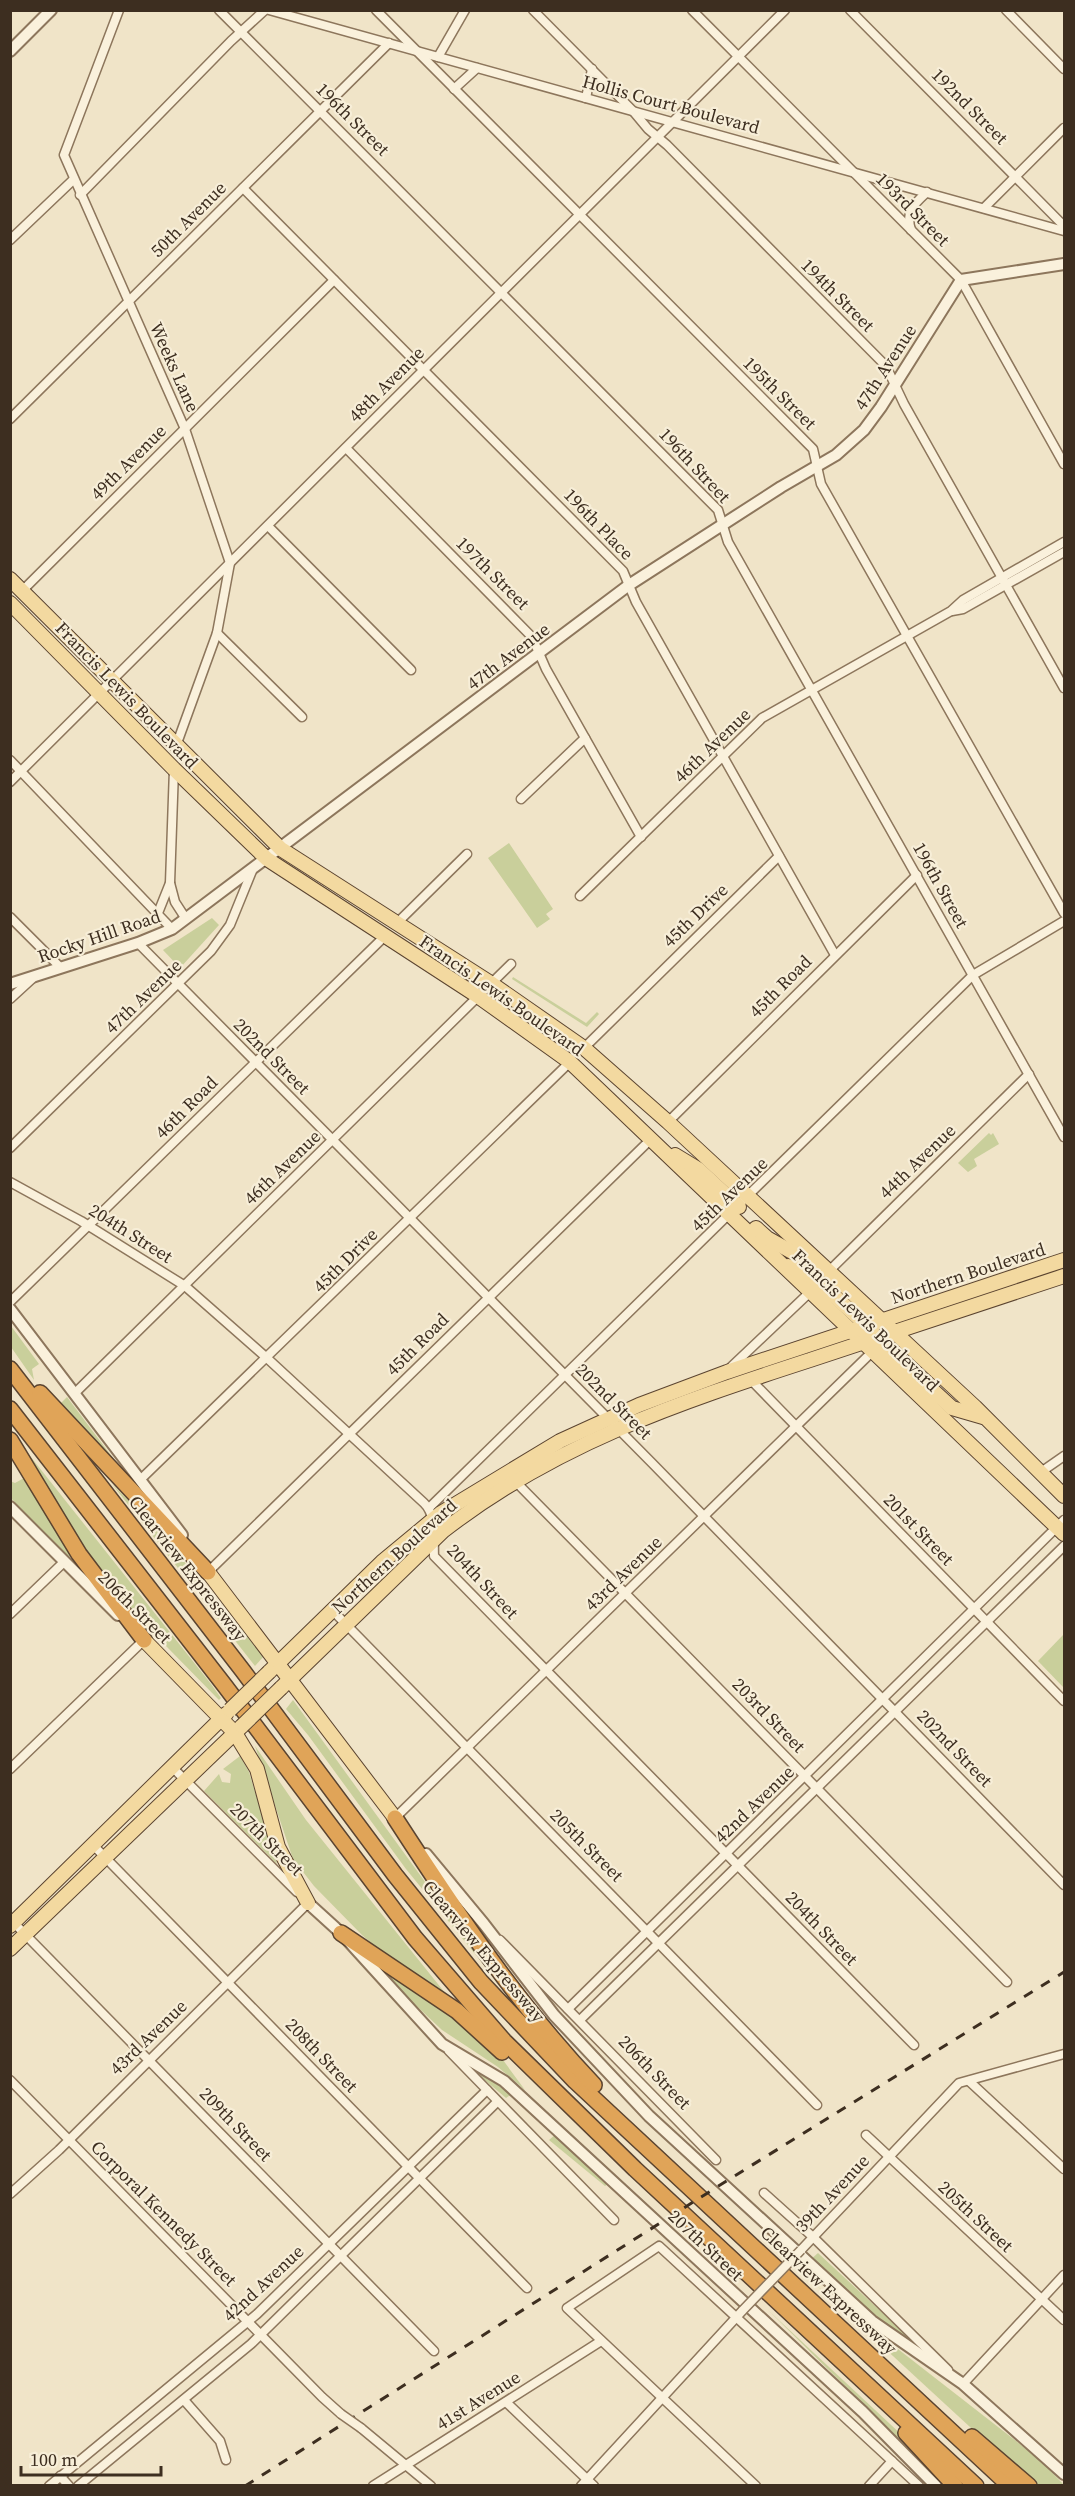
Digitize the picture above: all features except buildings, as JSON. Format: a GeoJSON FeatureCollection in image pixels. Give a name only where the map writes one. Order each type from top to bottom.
{"type":"FeatureCollection","features":[{"type":"Feature","properties":{"kind":"highway"},"geometry":{"type":"LineString","coordinates":[[10,1362],[208,1572]]}},
{"type":"Feature","properties":{"kind":"highway","name":"Clearview Expressway"},"geometry":{"type":"LineString","coordinates":[[10,1369],[243,1671],[395,1875],[481,1982],[575,2081],[1010,2486]]}},
{"type":"Feature","properties":{"kind":"highway"},"geometry":{"type":"LineString","coordinates":[[10,1409],[422,1947],[504,2042],[635,2169]]}},
{"type":"Feature","properties":{"kind":"highway"},"geometry":{"type":"LineString","coordinates":[[10,1440],[79,1554],[144,1640]]}},
{"type":"Feature","properties":{"kind":"highway"},"geometry":{"type":"LineString","coordinates":[[395,1818],[448,1899],[523,2005],[561,2050],[694,2192]]}},
{"type":"Feature","properties":{"kind":"highway"},"geometry":{"type":"LineString","coordinates":[[341,1933],[457,2011],[635,2169],[976,2486]]}},
{"type":"Feature","properties":{"kind":"highway"},"geometry":{"type":"LineString","coordinates":[[817,2306],[1029,2486]]}},
{"type":"Feature","properties":{"kind":"highway"},"geometry":{"type":"LineString","coordinates":[[819,2339],[955,2486]]}},
{"type":"Feature","properties":{"kind":"main road","name":"Francis Lewis Boulevard"},"geometry":{"type":"LineString","coordinates":[[10,579],[280,849],[492,984],[584,1048],[668,1122],[738,1207],[780,1263],[810,1293],[857,1329],[879,1340],[988,1419],[1065,1496]]}},
{"type":"Feature","properties":{"kind":"main road","name":"Francis Lewis Boulevard"},"geometry":{"type":"LineString","coordinates":[[10,603],[174,769],[267,859],[479,997],[570,1062],[650,1140],[828,1272],[881,1321],[879,1340]]}},
{"type":"Feature","properties":{"kind":"main road","name":"Northern Boulevard"},"geometry":{"type":"LineString","coordinates":[[10,1949],[239,1729],[332,1610],[431,1514],[561,1455],[613,1424],[727,1372],[1065,1260]]}},
{"type":"Feature","properties":{"kind":"main road"},"geometry":{"type":"LineString","coordinates":[[780,1263],[814,1278],[857,1329],[873,1332],[879,1340]]}},
{"type":"Feature","properties":{"kind":"main road","name":"Northern Boulevard"},"geometry":{"type":"LineString","coordinates":[[12,1924],[226,1714],[346,1624],[462,1515],[560,1441],[879,1340],[1065,1276]]}},
{"type":"Feature","properties":{"kind":"main road","name":"Francis Lewis Boulevard"},"geometry":{"type":"LineString","coordinates":[[879,1340],[1062,1527]]}},
{"type":"Feature","properties":{"kind":"main road"},"geometry":{"type":"LineString","coordinates":[[208,1572],[281,1674]]}},
{"type":"Feature","properties":{"kind":"main road","name":"206th Street"},"geometry":{"type":"LineString","coordinates":[[144,1640],[226,1714],[239,1729],[256,1769],[278,1846],[309,1903]]}},
{"type":"Feature","properties":{"kind":"main road","name":"Clearview Expressway"},"geometry":{"type":"LineString","coordinates":[[281,1674],[395,1818]]}},
{"type":"Feature","properties":{"kind":"street"},"geometry":{"type":"LineString","coordinates":[[10,51],[51,10]]}},
{"type":"Feature","properties":{"kind":"street","name":"Weeks Lane"},"geometry":{"type":"LineString","coordinates":[[118,10],[64,155],[73,180],[185,429],[230,563],[217,633],[175,746]]}},
{"type":"Feature","properties":{"kind":"street","name":"196th Street"},"geometry":{"type":"LineString","coordinates":[[219,10],[718,510],[728,542],[1065,1137]]}},
{"type":"Feature","properties":{"kind":"street"},"geometry":{"type":"LineString","coordinates":[[80,195],[241,32],[267,10]]}},
{"type":"Feature","properties":{"kind":"street","name":"Hollis Court Boulevard"},"geometry":{"type":"LineString","coordinates":[[267,10],[1065,231]]}},
{"type":"Feature","properties":{"kind":"street","name":"195th Street"},"geometry":{"type":"LineString","coordinates":[[376,10],[813,449],[821,484],[1065,913]]}},
{"type":"Feature","properties":{"kind":"street"},"geometry":{"type":"LineString","coordinates":[[438,57],[465,10]]}},
{"type":"Feature","properties":{"kind":"street","name":"194th Street"},"geometry":{"type":"LineString","coordinates":[[533,10],[886,366],[1065,688]]}},
{"type":"Feature","properties":{"kind":"street","name":"193rd Street"},"geometry":{"type":"LineString","coordinates":[[692,10],[961,280],[1065,464]]}},
{"type":"Feature","properties":{"kind":"street","name":"48th Avenue"},"geometry":{"type":"LineString","coordinates":[[10,782],[502,292],[659,139],[785,10]]}},
{"type":"Feature","properties":{"kind":"street","name":"192nd Street"},"geometry":{"type":"LineString","coordinates":[[850,10],[1065,226]]}},
{"type":"Feature","properties":{"kind":"street"},"geometry":{"type":"LineString","coordinates":[[1006,10],[1065,69]]}},
{"type":"Feature","properties":{"kind":"street","name":"50th Avenue"},"geometry":{"type":"LineString","coordinates":[[10,419],[389,43]]}},
{"type":"Feature","properties":{"kind":"street"},"geometry":{"type":"LineString","coordinates":[[454,89],[477,68]]}},
{"type":"Feature","properties":{"kind":"street"},"geometry":{"type":"LineString","coordinates":[[586,98],[592,69]]}},
{"type":"Feature","properties":{"kind":"street"},"geometry":{"type":"LineString","coordinates":[[984,208],[1065,128]]}},
{"type":"Feature","properties":{"kind":"street"},"geometry":{"type":"LineString","coordinates":[[10,240],[73,180]]}},
{"type":"Feature","properties":{"kind":"street","name":"196th Place"},"geometry":{"type":"LineString","coordinates":[[243,188],[623,571],[636,602],[835,955]]}},
{"type":"Feature","properties":{"kind":"street"},"geometry":{"type":"LineString","coordinates":[[911,230],[909,212],[927,192]]}},
{"type":"Feature","properties":{"kind":"street"},"geometry":{"type":"LineString","coordinates":[[961,280],[1065,264]]}},
{"type":"Feature","properties":{"kind":"street","name":"49th Avenue"},"geometry":{"type":"LineString","coordinates":[[22,591],[334,280]]}},
{"type":"Feature","properties":{"kind":"street","name":"47th Avenue"},"geometry":{"type":"LineString","coordinates":[[10,1148],[211,951],[229,926],[252,871],[629,585],[818,466],[864,430],[961,280]]}},
{"type":"Feature","properties":{"kind":"street","name":"197th Street"},"geometry":{"type":"LineString","coordinates":[[346,448],[532,637],[546,669],[641,837]]}},
{"type":"Feature","properties":{"kind":"street"},"geometry":{"type":"LineString","coordinates":[[268,526],[411,670]]}},
{"type":"Feature","properties":{"kind":"street","name":"46th Avenue"},"geometry":{"type":"LineString","coordinates":[[580,896],[762,718],[907,634],[951,611],[963,609],[1065,542]]}},
{"type":"Feature","properties":{"kind":"street","name":"46th Avenue"},"geometry":{"type":"LineString","coordinates":[[1004,581],[1065,552]]}},
{"type":"Feature","properties":{"kind":"street"},"geometry":{"type":"LineString","coordinates":[[217,633],[302,717]]}},
{"type":"Feature","properties":{"kind":"street"},"geometry":{"type":"LineString","coordinates":[[521,799],[585,738]]}},
{"type":"Feature","properties":{"kind":"street"},"geometry":{"type":"LineString","coordinates":[[10,760],[172,928]]}},
{"type":"Feature","properties":{"kind":"street"},"geometry":{"type":"LineString","coordinates":[[174,769],[170,883],[175,902],[186,919]]}},
{"type":"Feature","properties":{"kind":"street"},"geometry":{"type":"LineString","coordinates":[[397,923],[467,854]]}},
{"type":"Feature","properties":{"kind":"street","name":"45th Drive"},"geometry":{"type":"LineString","coordinates":[[584,1048],[779,856]]}},
{"type":"Feature","properties":{"kind":"street","name":"Rocky Hill Road"},"geometry":{"type":"LineString","coordinates":[[10,984],[138,943],[172,928],[252,871]]}},
{"type":"Feature","properties":{"kind":"street","name":"45th Road"},"geometry":{"type":"LineString","coordinates":[[668,1122],[916,875]]}},
{"type":"Feature","properties":{"kind":"street"},"geometry":{"type":"LineString","coordinates":[[158,913],[170,883]]}},
{"type":"Feature","properties":{"kind":"street"},"geometry":{"type":"LineString","coordinates":[[10,917],[60,967]]}},
{"type":"Feature","properties":{"kind":"street","name":"45th Avenue"},"geometry":{"type":"LineString","coordinates":[[431,1514],[565,1376],[973,975],[1065,921]]}},
{"type":"Feature","properties":{"kind":"street","name":"46th Road"},"geometry":{"type":"LineString","coordinates":[[10,1302],[385,936]]}},
{"type":"Feature","properties":{"kind":"street","name":"202nd Street"},"geometry":{"type":"LineString","coordinates":[[138,943],[705,1516],[1065,1885]]}},
{"type":"Feature","properties":{"kind":"street","name":"46th Avenue"},"geometry":{"type":"LineString","coordinates":[[75,1393],[511,964]]}},
{"type":"Feature","properties":{"kind":"street"},"geometry":{"type":"LineString","coordinates":[[10,999],[35,976]]}},
{"type":"Feature","properties":{"kind":"street","name":"45th Drive"},"geometry":{"type":"LineString","coordinates":[[141,1479],[268,1359],[570,1062]]}},
{"type":"Feature","properties":{"kind":"street","name":"44th Avenue"},"geometry":{"type":"LineString","coordinates":[[828,1272],[1029,1074]]}},
{"type":"Feature","properties":{"kind":"street","name":"45th Road"},"geometry":{"type":"LineString","coordinates":[[208,1572],[650,1140]]}},
{"type":"Feature","properties":{"kind":"street","name":"204th Street"},"geometry":{"type":"LineString","coordinates":[[10,1182],[89,1226],[185,1286],[350,1433],[431,1514],[434,1556],[914,2045]]}},
{"type":"Feature","properties":{"kind":"street"},"geometry":{"type":"LineString","coordinates":[[727,1372],[810,1293]]}},
{"type":"Feature","properties":{"kind":"street","name":"Clearview Expressway"},"geometry":{"type":"LineString","coordinates":[[10,1309],[141,1479],[208,1572]]}},
{"type":"Feature","properties":{"kind":"street","name":"43rd Avenue"},"geometry":{"type":"LineString","coordinates":[[395,1818],[796,1427],[879,1340]]}},
{"type":"Feature","properties":{"kind":"street","name":"201st Street"},"geometry":{"type":"LineString","coordinates":[[750,1379],[1065,1701]]}},
{"type":"Feature","properties":{"kind":"street"},"geometry":{"type":"LineString","coordinates":[[1041,1472],[1065,1456]]}},
{"type":"Feature","properties":{"kind":"street","name":"203rd Street"},"geometry":{"type":"LineString","coordinates":[[512,1477],[1007,1982]]}},
{"type":"Feature","properties":{"kind":"street","name":"206th Street"},"geometry":{"type":"LineString","coordinates":[[10,1507],[144,1640]]}},
{"type":"Feature","properties":{"kind":"street","name":"42nd Avenue"},"geometry":{"type":"LineString","coordinates":[[568,2009],[728,1854],[974,1609],[1062,1527]]}},
{"type":"Feature","properties":{"kind":"street","name":"42nd Avenue"},"geometry":{"type":"LineString","coordinates":[[580,2020],[1065,1546]]}},
{"type":"Feature","properties":{"kind":"street"},"geometry":{"type":"LineString","coordinates":[[10,1614],[64,1562]]}},
{"type":"Feature","properties":{"kind":"street","name":"205th Street"},"geometry":{"type":"LineString","coordinates":[[332,1610],[661,1943],[817,2105]]}},
{"type":"Feature","properties":{"kind":"street"},"geometry":{"type":"LineString","coordinates":[[10,1769],[144,1640]]}},
{"type":"Feature","properties":{"kind":"street","name":"207th Street"},"geometry":{"type":"LineString","coordinates":[[172,1767],[341,1933]]}},
{"type":"Feature","properties":{"kind":"street","name":"Clearview Expressway"},"geometry":{"type":"LineString","coordinates":[[395,1818],[484,1924],[534,1972],[568,2009]]}},
{"type":"Feature","properties":{"kind":"street","name":"208th Street"},"geometry":{"type":"LineString","coordinates":[[93,1845],[527,2288]]}},
{"type":"Feature","properties":{"kind":"street","name":"43rd Avenue"},"geometry":{"type":"LineString","coordinates":[[10,2194],[69,2140],[149,2058],[309,1903]]}},
{"type":"Feature","properties":{"kind":"street","name":"209th Street"},"geometry":{"type":"LineString","coordinates":[[12,1924],[26,1934],[149,2058],[434,2351]]}},
{"type":"Feature","properties":{"kind":"street"},"geometry":{"type":"LineString","coordinates":[[484,1924],[554,2016],[649,2116],[872,2321],[963,2384]]}},
{"type":"Feature","properties":{"kind":"street"},"geometry":{"type":"LineString","coordinates":[[341,1933],[497,2102],[614,2220]]}},
{"type":"Feature","properties":{"kind":"street","name":"206th Street"},"geometry":{"type":"LineString","coordinates":[[568,2009],[716,2160]]}},
{"type":"Feature","properties":{"kind":"street","name":"207th Street"},"geometry":{"type":"LineString","coordinates":[[442,2044],[504,2081],[864,2412],[936,2486]]}},
{"type":"Feature","properties":{"kind":"street","name":"39th Avenue"},"geometry":{"type":"LineString","coordinates":[[588,2483],[735,2318],[959,2083],[1065,2054]]}},
{"type":"Feature","properties":{"kind":"street","name":"Corporal Kennedy Street"},"geometry":{"type":"LineString","coordinates":[[10,2080],[341,2414],[407,2463],[431,2486]]}},
{"type":"Feature","properties":{"kind":"street"},"geometry":{"type":"LineString","coordinates":[[969,2081],[1065,2169]]}},
{"type":"Feature","properties":{"kind":"street","name":"42nd Avenue"},"geometry":{"type":"LineString","coordinates":[[49,2486],[248,2322],[487,2090]]}},
{"type":"Feature","properties":{"kind":"street","name":"42nd Avenue"},"geometry":{"type":"LineString","coordinates":[[78,2486],[184,2400],[260,2334],[497,2102]]}},
{"type":"Feature","properties":{"kind":"street","name":"205th Street"},"geometry":{"type":"LineString","coordinates":[[866,2135],[1065,2320]]}},
{"type":"Feature","properties":{"kind":"street"},"geometry":{"type":"LineString","coordinates":[[764,2193],[813,2237],[963,2384],[1065,2474]]}},
{"type":"Feature","properties":{"kind":"street"},"geometry":{"type":"LineString","coordinates":[[756,2486],[567,2308],[659,2246],[919,2486]]}},
{"type":"Feature","properties":{"kind":"street"},"geometry":{"type":"LineString","coordinates":[[963,2384],[1065,2276]]}},
{"type":"Feature","properties":{"kind":"street","name":"41st Avenue"},"geometry":{"type":"LineString","coordinates":[[373,2486],[601,2341]]}},
{"type":"Feature","properties":{"kind":"street"},"geometry":{"type":"LineString","coordinates":[[184,2400],[220,2441],[226,2460]]}},
{"type":"Feature","properties":{"kind":"street"},"geometry":{"type":"LineString","coordinates":[[506,2402],[588,2483]]}},
{"type":"Feature","properties":{"kind":"street"},"geometry":{"type":"LineString","coordinates":[[869,2486],[892,2461]]}},
{"type":"Feature","properties":{"kind":"street"},"geometry":{"type":"LineString","coordinates":[[60,2476],[69,2486]]}},
{"type":"Feature","properties":{"kind":"green space"},"geometry":{"type":"Polygon","coordinates":[[[509,843],[553,909],[546,914],[550,919],[537,928],[488,858],[509,843]]]}},
{"type":"Feature","properties":{"kind":"green space"},"geometry":{"type":"Polygon","coordinates":[[[212,918],[219,925],[180,968],[163,950],[212,918]]]}},
{"type":"Feature","properties":{"kind":"green space"},"geometry":{"type":"Polygon","coordinates":[[[513,977],[586,1023],[597,1012],[599,1014],[587,1027],[512,979],[513,977]]]}},
{"type":"Feature","properties":{"kind":"green space"},"geometry":{"type":"Polygon","coordinates":[[[989,1133],[991,1135],[993,1133],[999,1144],[974,1159],[977,1166],[968,1172],[958,1163],[989,1133]]]}},
{"type":"Feature","properties":{"kind":"green space"},"geometry":{"type":"Polygon","coordinates":[[[11,1326],[39,1364],[32,1369],[34,1380],[11,1347],[11,1326]]]}},
{"type":"Feature","properties":{"kind":"green space"},"geometry":{"type":"Polygon","coordinates":[[[67,1397],[134,1486],[58,1406],[67,1397]]]}},
{"type":"Feature","properties":{"kind":"green space"},"geometry":{"type":"Polygon","coordinates":[[[11,1432],[211,1684],[221,1698],[219,1700],[114,1593],[73,1534],[11,1432]]]}},
{"type":"Feature","properties":{"kind":"green space"},"geometry":{"type":"Polygon","coordinates":[[[26,1477],[76,1561],[58,1549],[11,1498],[10,1481],[15,1483],[26,1477]]]}},
{"type":"Feature","properties":{"kind":"green space"},"geometry":{"type":"Polygon","coordinates":[[[112,1484],[154,1526],[264,1656],[255,1666],[112,1484]]]}},
{"type":"Feature","properties":{"kind":"green space"},"geometry":{"type":"Polygon","coordinates":[[[1064,1634],[1064,1688],[1038,1661],[1064,1634]]]}},
{"type":"Feature","properties":{"kind":"green space"},"geometry":{"type":"Polygon","coordinates":[[[293,1700],[497,1981],[406,1869],[308,1735],[286,1709],[293,1700]]]}},
{"type":"Feature","properties":{"kind":"green space"},"geometry":{"type":"Polygon","coordinates":[[[255,1746],[306,1820],[454,2004],[405,1972],[362,1935],[314,1886],[293,1859],[255,1746]]]}},
{"type":"Feature","properties":{"kind":"green space"},"geometry":{"type":"Polygon","coordinates":[[[240,1756],[249,1772],[277,1864],[204,1791],[219,1774],[222,1782],[230,1783],[231,1774],[223,1769],[240,1756]]]}},
{"type":"Feature","properties":{"kind":"green space"},"geometry":{"type":"Polygon","coordinates":[[[391,1974],[434,2000],[500,2056],[525,2090],[498,2067],[442,2030],[388,1979],[391,1974]]]}},
{"type":"Feature","properties":{"kind":"green space"},"geometry":{"type":"Polygon","coordinates":[[[466,2064],[495,2081],[512,2094],[506,2098],[466,2064]]]}},
{"type":"Feature","properties":{"kind":"green space"},"geometry":{"type":"Polygon","coordinates":[[[555,2135],[608,2184],[605,2186],[549,2140],[555,2135]]]}},
{"type":"Feature","properties":{"kind":"green space"},"geometry":{"type":"Polygon","coordinates":[[[818,2253],[929,2356],[870,2316],[809,2261],[818,2253]]]}},
{"type":"Feature","properties":{"kind":"green space"},"geometry":{"type":"Polygon","coordinates":[[[817,2286],[1038,2458],[1064,2485],[1033,2485],[817,2286]]]}},
{"type":"Feature","properties":{"kind":"green space"},"geometry":{"type":"Polygon","coordinates":[[[768,2310],[905,2438],[935,2475],[768,2310]]]}},
{"type":"Feature","properties":{"kind":"railway"},"geometry":{"type":"LineString","coordinates":[[245,2486],[728,2180],[1064,1972]]}}]}
